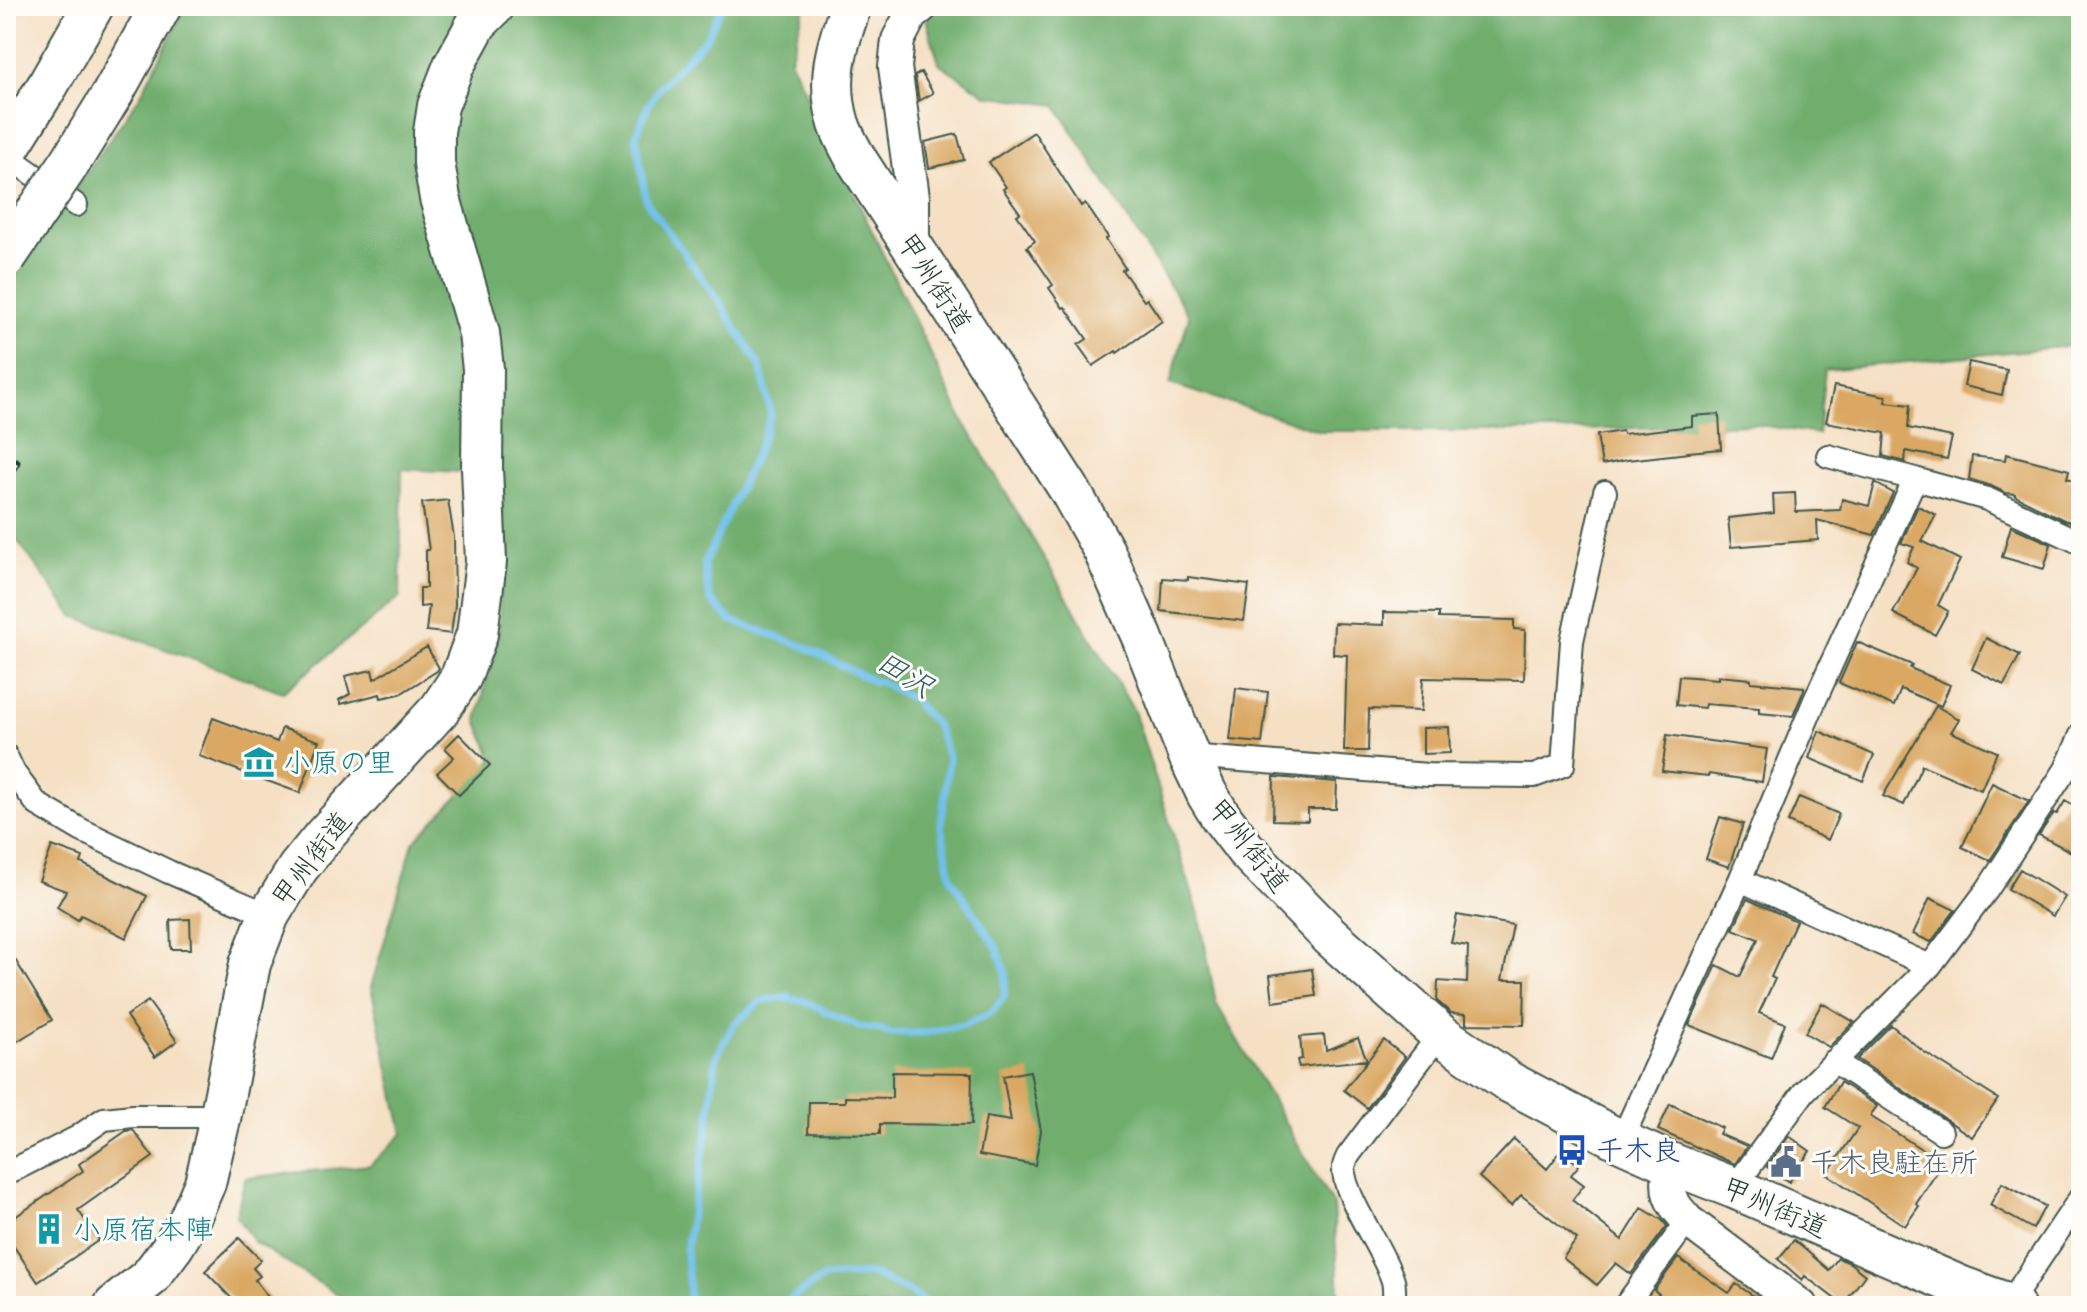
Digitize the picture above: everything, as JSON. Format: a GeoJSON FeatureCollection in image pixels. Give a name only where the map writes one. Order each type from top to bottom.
{"type":"FeatureCollection","features":[{"type":"Feature","properties":{"kind":"highway"},"geometry":{"type":"LineString","coordinates":[[6,153],[93,6]]}},
{"type":"Feature","properties":{"kind":"highway"},"geometry":{"type":"LineString","coordinates":[[6,257],[113,93],[161,6]]}},
{"type":"Feature","properties":{"kind":"highway","name":"甲州街道"},"geometry":{"type":"LineString","coordinates":[[114,1306],[150,1277],[174,1245],[205,1183],[250,964],[269,915],[298,868],[323,837],[440,709],[461,677],[477,634],[486,562],[482,468],[483,369],[479,333],[440,198],[434,163],[434,132],[438,106],[454,65],[477,23],[494,6]]}},
{"type":"Feature","properties":{"kind":"highway","name":"甲州街道"},"geometry":{"type":"LineString","coordinates":[[851,6],[838,41],[833,69],[833,98],[840,127],[856,159],[1069,489],[1104,551],[1207,794],[1246,850],[1330,936],[1440,1034],[1509,1082],[1670,1163],[2011,1305]]}},
{"type":"Feature","properties":{"kind":"main road"},"geometry":{"type":"LineString","coordinates":[[913,249],[913,197],[895,67],[898,40],[911,15],[922,6]]}},
{"type":"Feature","properties":{"kind":"main road"},"geometry":{"type":"LineString","coordinates":[[1670,1163],[1667,1187],[1673,1204],[1688,1221],[1801,1306]]}},
{"type":"Feature","properties":{"kind":"street"},"geometry":{"type":"LineString","coordinates":[[6,153],[76,205]]}},
{"type":"Feature","properties":{"kind":"street"},"geometry":{"type":"LineString","coordinates":[[1828,456],[1987,499],[2081,543]]}},
{"type":"Feature","properties":{"kind":"street"},"geometry":{"type":"LineString","coordinates":[[1621,1141],[1740,880],[1815,700],[1915,479]]}},
{"type":"Feature","properties":{"kind":"street"},"geometry":{"type":"LineString","coordinates":[[1189,756],[1443,775],[1534,776],[1563,765],[1572,641],[1605,492]]}},
{"type":"Feature","properties":{"kind":"street"},"geometry":{"type":"LineString","coordinates":[[1734,1188],[1804,1092],[1930,966],[1996,877],[2066,769],[2081,735]]}},
{"type":"Feature","properties":{"kind":"street"},"geometry":{"type":"LineString","coordinates":[[6,756],[14,773],[37,804],[81,830],[269,915]]}},
{"type":"Feature","properties":{"kind":"street"},"geometry":{"type":"LineString","coordinates":[[1740,880],[1930,966]]}},
{"type":"Feature","properties":{"kind":"street"},"geometry":{"type":"LineString","coordinates":[[1394,1306],[1395,1286],[1390,1272],[1352,1197],[1343,1166],[1440,1034]]}},
{"type":"Feature","properties":{"kind":"street"},"geometry":{"type":"LineString","coordinates":[[1834,1061],[1941,1132]]}},
{"type":"Feature","properties":{"kind":"street"},"geometry":{"type":"LineString","coordinates":[[6,1174],[78,1137],[104,1119],[133,1116],[220,1119]]}},
{"type":"Feature","properties":{"kind":"street"},"geometry":{"type":"LineString","coordinates":[[2011,1305],[2081,1197]]}},
{"type":"Feature","properties":{"kind":"street"},"geometry":{"type":"LineString","coordinates":[[1625,1306],[1688,1221]]}},
{"type":"Feature","properties":{"kind":"green space"},"geometry":{"type":"Polygon","coordinates":[[[186,6],[805,6],[790,60],[961,417],[1134,711],[1200,918],[1216,1003],[1333,1205],[1340,1306],[356,1306],[254,1242],[236,1216],[245,1178],[370,1165],[403,1134],[371,987],[413,843],[493,759],[477,720],[499,630],[503,474],[402,469],[400,597],[283,692],[73,616],[9,529],[6,515],[6,290],[140,96],[186,6]]]}},
{"type":"Feature","properties":{"kind":"green space"},"geometry":{"type":"Polygon","coordinates":[[[922,6],[2081,6],[2081,345],[1825,370],[1818,434],[1752,424],[1553,431],[1321,431],[1170,384],[1189,316],[1056,105],[986,95],[939,63],[922,6]]]}},
{"type":"Feature","properties":{"kind":"building"},"geometry":{"type":"Polygon","coordinates":[[[921,72],[933,93],[919,101],[915,76],[921,72]]]}},
{"type":"Feature","properties":{"kind":"building"},"geometry":{"type":"Polygon","coordinates":[[[1034,132],[1081,206],[1085,203],[1108,237],[1106,239],[1125,268],[1122,270],[1162,321],[1093,366],[1078,345],[1087,339],[1049,288],[1053,285],[1027,247],[1035,241],[1017,215],[1020,213],[989,162],[1034,132]]]}},
{"type":"Feature","properties":{"kind":"building"},"geometry":{"type":"Polygon","coordinates":[[[957,134],[964,160],[929,168],[925,142],[957,134]]]}},
{"type":"Feature","properties":{"kind":"building"},"geometry":{"type":"Polygon","coordinates":[[[1969,362],[2007,370],[2002,395],[1964,386],[1969,362]]]}},
{"type":"Feature","properties":{"kind":"building"},"geometry":{"type":"Polygon","coordinates":[[[1834,386],[1886,396],[1885,402],[1910,405],[1908,428],[1952,437],[1947,459],[1906,451],[1905,462],[1883,456],[1885,433],[1826,422],[1834,386]]]}},
{"type":"Feature","properties":{"kind":"building"},"geometry":{"type":"Polygon","coordinates":[[[1719,414],[1721,449],[1602,465],[1597,435],[1692,426],[1692,416],[1719,414]]]}},
{"type":"Feature","properties":{"kind":"building"},"geometry":{"type":"Polygon","coordinates":[[[2006,454],[2069,470],[2067,478],[2081,482],[2081,525],[2064,520],[2015,494],[1969,479],[1972,456],[2005,460],[2006,454]]]}},
{"type":"Feature","properties":{"kind":"building"},"geometry":{"type":"Polygon","coordinates":[[[1875,483],[1893,493],[1874,535],[1817,520],[1818,540],[1731,547],[1728,518],[1774,513],[1773,494],[1795,493],[1796,512],[1840,510],[1842,499],[1869,506],[1875,483]]]}},
{"type":"Feature","properties":{"kind":"building"},"geometry":{"type":"Polygon","coordinates":[[[448,500],[454,537],[455,605],[451,634],[426,631],[429,606],[420,607],[420,588],[426,588],[426,550],[429,550],[422,503],[448,500]]]}},
{"type":"Feature","properties":{"kind":"building"},"geometry":{"type":"Polygon","coordinates":[[[1918,506],[1936,515],[1922,541],[1960,560],[1938,605],[1948,611],[1935,635],[1893,613],[1917,568],[1907,562],[1914,547],[1901,543],[1918,506]]]}},
{"type":"Feature","properties":{"kind":"building"},"geometry":{"type":"Polygon","coordinates":[[[2011,526],[2051,544],[2044,569],[2002,557],[2011,526]]]}},
{"type":"Feature","properties":{"kind":"building"},"geometry":{"type":"Polygon","coordinates":[[[1188,577],[1249,585],[1244,621],[1161,611],[1163,578],[1188,580],[1188,577]]]}},
{"type":"Feature","properties":{"kind":"building"},"geometry":{"type":"Polygon","coordinates":[[[1384,612],[1439,613],[1439,618],[1514,620],[1514,629],[1525,630],[1524,680],[1423,678],[1421,711],[1369,709],[1368,751],[1344,751],[1347,655],[1333,654],[1334,623],[1384,625],[1384,612]]]}},
{"type":"Feature","properties":{"kind":"building"},"geometry":{"type":"Polygon","coordinates":[[[1986,638],[2020,655],[2004,685],[1972,669],[1986,638]]]}},
{"type":"Feature","properties":{"kind":"building"},"geometry":{"type":"Polygon","coordinates":[[[1857,642],[1950,685],[1941,706],[1901,689],[1894,706],[1839,683],[1857,642]]]}},
{"type":"Feature","properties":{"kind":"building"},"geometry":{"type":"Polygon","coordinates":[[[427,647],[439,668],[437,671],[400,694],[381,698],[380,694],[341,704],[339,700],[350,694],[345,676],[372,670],[374,679],[427,647]]]}},
{"type":"Feature","properties":{"kind":"building"},"geometry":{"type":"Polygon","coordinates":[[[1679,676],[1751,679],[1751,682],[1804,687],[1804,690],[1793,716],[1759,713],[1759,708],[1676,705],[1679,676]]]}},
{"type":"Feature","properties":{"kind":"building"},"geometry":{"type":"Polygon","coordinates":[[[1236,688],[1268,692],[1262,743],[1230,740],[1236,688]]]}},
{"type":"Feature","properties":{"kind":"building"},"geometry":{"type":"Polygon","coordinates":[[[1936,706],[1959,719],[1951,732],[1997,752],[1981,790],[1922,765],[1904,805],[1883,796],[1936,706]]]}},
{"type":"Feature","properties":{"kind":"building"},"geometry":{"type":"Polygon","coordinates":[[[213,718],[277,742],[282,728],[319,741],[300,793],[199,756],[213,718]]]}},
{"type":"Feature","properties":{"kind":"building"},"geometry":{"type":"Polygon","coordinates":[[[1449,727],[1450,753],[1423,754],[1423,728],[1449,727]]]}},
{"type":"Feature","properties":{"kind":"building"},"geometry":{"type":"Polygon","coordinates":[[[1819,731],[1874,755],[1863,781],[1809,758],[1819,731]]]}},
{"type":"Feature","properties":{"kind":"building"},"geometry":{"type":"Polygon","coordinates":[[[459,734],[490,765],[459,795],[437,773],[454,757],[445,748],[459,734]]]}},
{"type":"Feature","properties":{"kind":"building"},"geometry":{"type":"Polygon","coordinates":[[[1667,735],[1767,749],[1762,782],[1662,771],[1667,735]]]}},
{"type":"Feature","properties":{"kind":"building"},"geometry":{"type":"Polygon","coordinates":[[[1274,777],[1337,782],[1336,809],[1308,809],[1308,821],[1273,820],[1274,777]]]}},
{"type":"Feature","properties":{"kind":"building"},"geometry":{"type":"Polygon","coordinates":[[[1992,783],[2029,801],[1990,860],[1962,847],[1992,783]]]}},
{"type":"Feature","properties":{"kind":"building"},"geometry":{"type":"Polygon","coordinates":[[[1799,797],[1839,814],[1828,840],[1788,822],[1799,797]]]}},
{"type":"Feature","properties":{"kind":"building"},"geometry":{"type":"Polygon","coordinates":[[[2065,801],[2081,810],[2081,857],[2039,835],[2065,801]]]}},
{"type":"Feature","properties":{"kind":"building"},"geometry":{"type":"Polygon","coordinates":[[[1720,817],[1743,824],[1729,867],[1706,859],[1720,817]]]}},
{"type":"Feature","properties":{"kind":"building"},"geometry":{"type":"Polygon","coordinates":[[[52,846],[83,857],[81,863],[147,896],[126,938],[81,915],[78,920],[57,907],[66,891],[39,881],[52,846]]]}},
{"type":"Feature","properties":{"kind":"building"},"geometry":{"type":"Polygon","coordinates":[[[2020,869],[2065,897],[2053,916],[2008,889],[2020,869]]]}},
{"type":"Feature","properties":{"kind":"building"},"geometry":{"type":"Polygon","coordinates":[[[1930,898],[1955,910],[1931,942],[1913,934],[1930,898]]]}},
{"type":"Feature","properties":{"kind":"building"},"geometry":{"type":"Polygon","coordinates":[[[1747,899],[1796,921],[1759,1013],[1785,1023],[1771,1058],[1689,1025],[1717,965],[1740,977],[1758,939],[1733,929],[1747,899]]]}},
{"type":"Feature","properties":{"kind":"building"},"geometry":{"type":"Polygon","coordinates":[[[1457,915],[1513,925],[1502,980],[1525,980],[1524,1025],[1466,1024],[1466,1014],[1451,1013],[1437,1001],[1438,981],[1467,983],[1468,946],[1451,943],[1457,915]]]}},
{"type":"Feature","properties":{"kind":"building"},"geometry":{"type":"Polygon","coordinates":[[[190,919],[191,949],[171,949],[170,920],[190,919]]]}},
{"type":"Feature","properties":{"kind":"building"},"geometry":{"type":"Polygon","coordinates":[[[6,945],[52,1020],[6,1048],[6,945]]]}},
{"type":"Feature","properties":{"kind":"building"},"geometry":{"type":"Polygon","coordinates":[[[1312,969],[1316,996],[1273,1002],[1270,975],[1312,969]]]}},
{"type":"Feature","properties":{"kind":"building"},"geometry":{"type":"Polygon","coordinates":[[[148,1001],[177,1041],[155,1057],[126,1016],[148,1001]]]}},
{"type":"Feature","properties":{"kind":"building"},"geometry":{"type":"Polygon","coordinates":[[[1822,1003],[1854,1022],[1829,1047],[1805,1033],[1822,1003]]]}},
{"type":"Feature","properties":{"kind":"building"},"geometry":{"type":"Polygon","coordinates":[[[1891,1025],[1924,1052],[1998,1099],[1972,1137],[1857,1059],[1891,1025]]]}},
{"type":"Feature","properties":{"kind":"building"},"geometry":{"type":"Polygon","coordinates":[[[1324,1035],[1326,1050],[1358,1038],[1367,1060],[1299,1067],[1297,1060],[1302,1059],[1300,1037],[1324,1035]]]}},
{"type":"Feature","properties":{"kind":"building"},"geometry":{"type":"Polygon","coordinates":[[[1384,1040],[1405,1057],[1367,1108],[1344,1090],[1384,1040]]]}},
{"type":"Feature","properties":{"kind":"building"},"geometry":{"type":"Polygon","coordinates":[[[1030,1071],[1041,1131],[1035,1165],[979,1155],[986,1117],[1011,1121],[1003,1076],[1030,1071]]]}},
{"type":"Feature","properties":{"kind":"building"},"geometry":{"type":"Polygon","coordinates":[[[892,1072],[972,1073],[971,1125],[880,1124],[880,1134],[808,1133],[809,1102],[845,1102],[845,1097],[892,1098],[892,1072]]]}},
{"type":"Feature","properties":{"kind":"building"},"geometry":{"type":"Polygon","coordinates":[[[1840,1082],[1877,1106],[1870,1116],[1943,1163],[1905,1226],[1827,1174],[1858,1128],[1825,1107],[1840,1082]]]}},
{"type":"Feature","properties":{"kind":"building"},"geometry":{"type":"Polygon","coordinates":[[[1670,1104],[1722,1128],[1719,1134],[1747,1146],[1735,1164],[1658,1130],[1670,1104]]]}},
{"type":"Feature","properties":{"kind":"building","name":"小原宿本陣"},"geometry":{"type":"Polygon","coordinates":[[[133,1130],[153,1157],[78,1210],[99,1240],[38,1282],[6,1235],[6,1223],[83,1171],[79,1164],[126,1131],[133,1130]]]}},
{"type":"Feature","properties":{"kind":"building"},"geometry":{"type":"Polygon","coordinates":[[[1789,1136],[1810,1151],[1789,1182],[1767,1167],[1789,1136]]]}},
{"type":"Feature","properties":{"kind":"building"},"geometry":{"type":"Polygon","coordinates":[[[1514,1139],[1547,1169],[1561,1151],[1579,1165],[1571,1175],[1584,1185],[1572,1200],[1622,1240],[1642,1208],[1662,1220],[1667,1226],[1631,1274],[1616,1263],[1597,1285],[1563,1258],[1577,1239],[1521,1195],[1511,1206],[1479,1177],[1514,1139]]]}},
{"type":"Feature","properties":{"kind":"building"},"geometry":{"type":"Polygon","coordinates":[[[2002,1183],[2045,1206],[2033,1229],[1990,1205],[2002,1183]]]}},
{"type":"Feature","properties":{"kind":"building"},"geometry":{"type":"Polygon","coordinates":[[[239,1238],[261,1260],[253,1268],[260,1276],[255,1280],[275,1306],[239,1306],[205,1271],[239,1238]]]}},
{"type":"Feature","properties":{"kind":"building"},"geometry":{"type":"Polygon","coordinates":[[[1794,1240],[1829,1270],[1838,1258],[1865,1275],[1843,1305],[1805,1276],[1802,1280],[1778,1259],[1794,1240]]]}},
{"type":"Feature","properties":{"kind":"building"},"geometry":{"type":"Polygon","coordinates":[[[1678,1258],[1729,1293],[1736,1284],[1768,1306],[1649,1306],[1659,1294],[1654,1290],[1678,1258]]]}},
{"type":"Feature","properties":{"kind":"waterway","name":"田沢"},"geometry":{"type":"LineString","coordinates":[[690,1306],[686,1252],[690,1222],[708,1129],[716,1057],[734,1024],[761,1001],[788,996],[786,999],[802,1000],[859,1027],[887,1033],[923,1033],[964,1025],[991,1013],[1004,997],[1006,974],[997,948],[951,878],[941,826],[949,759],[937,726],[912,699],[803,646],[730,620],[710,599],[704,564],[761,443],[771,414],[760,366],[717,298],[646,201],[636,136],[658,89],[707,37],[722,6]]}},
{"type":"Feature","properties":{"kind":"waterway","name":"田沢"},"geometry":{"type":"LineString","coordinates":[[780,1306],[824,1277],[872,1274],[912,1293],[930,1306]]}},
{"type":"Feature","properties":{"kind":"railway"},"geometry":{"type":"LineString","coordinates":[[6,478],[16,462]]}},
{"type":"Feature","properties":{"kind":"place","name":"小原の里"},"geometry":{"type":"Point","coordinates":[259,762]}},
{"type":"Feature","properties":{"kind":"place","name":"千木良"},"geometry":{"type":"Point","coordinates":[1572,1150]}},
{"type":"Feature","properties":{"kind":"place","name":"千木良駐在所"},"geometry":{"type":"Point","coordinates":[1786,1162]}},
{"type":"Feature","properties":{"kind":"place","name":"小原宿本陣"},"geometry":{"type":"Point","coordinates":[49,1229]}}]}
